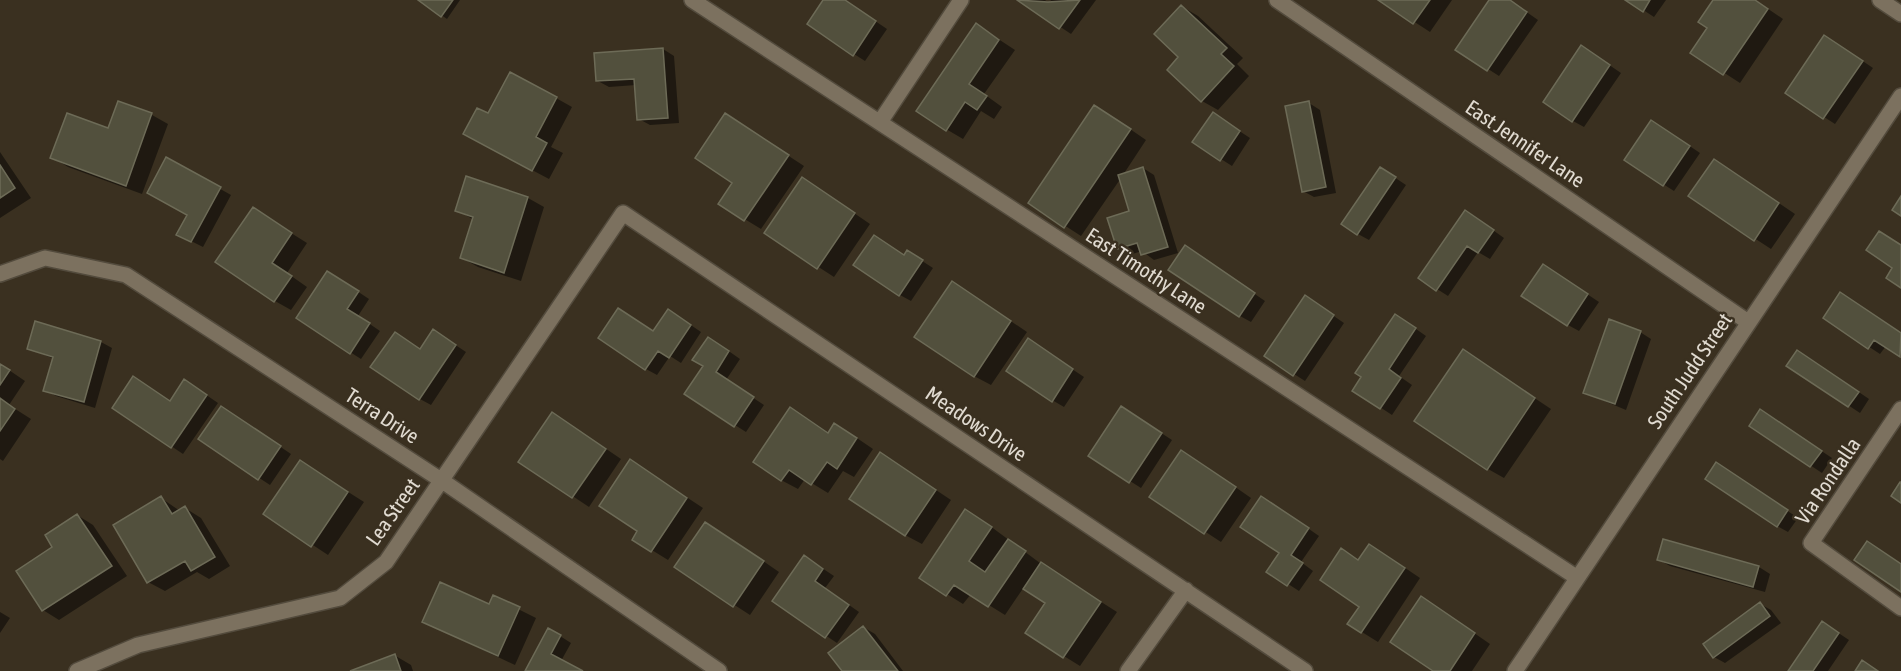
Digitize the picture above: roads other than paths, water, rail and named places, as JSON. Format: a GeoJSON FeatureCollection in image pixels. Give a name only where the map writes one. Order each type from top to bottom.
{"type":"FeatureCollection","features":[{"type":"Feature","properties":{"kind":"street","name":"East Timothy Lane"},"geometry":{"type":"LineString","coordinates":[[692,0],[1575,578]]}},
{"type":"Feature","properties":{"kind":"street"},"geometry":{"type":"LineString","coordinates":[[879,122],[961,0]]}},
{"type":"Feature","properties":{"kind":"street","name":"East Jennifer Lane"},"geometry":{"type":"LineString","coordinates":[[1277,0],[1748,322]]}},
{"type":"Feature","properties":{"kind":"street"},"geometry":{"type":"LineString","coordinates":[[1880,0],[1901,14]]}},
{"type":"Feature","properties":{"kind":"street","name":"South Judd Street"},"geometry":{"type":"LineString","coordinates":[[1515,671],[1575,578],[1901,96]]}},
{"type":"Feature","properties":{"kind":"street","name":"Lea Street"},"geometry":{"type":"LineString","coordinates":[[77,671],[138,645],[340,598],[386,562],[623,213]]}},
{"type":"Feature","properties":{"kind":"street","name":"Meadows Drive"},"geometry":{"type":"LineString","coordinates":[[623,213],[1305,671]]}},
{"type":"Feature","properties":{"kind":"street","name":"Terra Drive"},"geometry":{"type":"LineString","coordinates":[[0,274],[45,258],[126,275],[441,480],[719,671]]}},
{"type":"Feature","properties":{"kind":"street","name":"Via Rondalla"},"geometry":{"type":"LineString","coordinates":[[1901,409],[1811,543],[1901,608]]}},
{"type":"Feature","properties":{"kind":"street"},"geometry":{"type":"LineString","coordinates":[[1128,671],[1186,590]]}}]}
